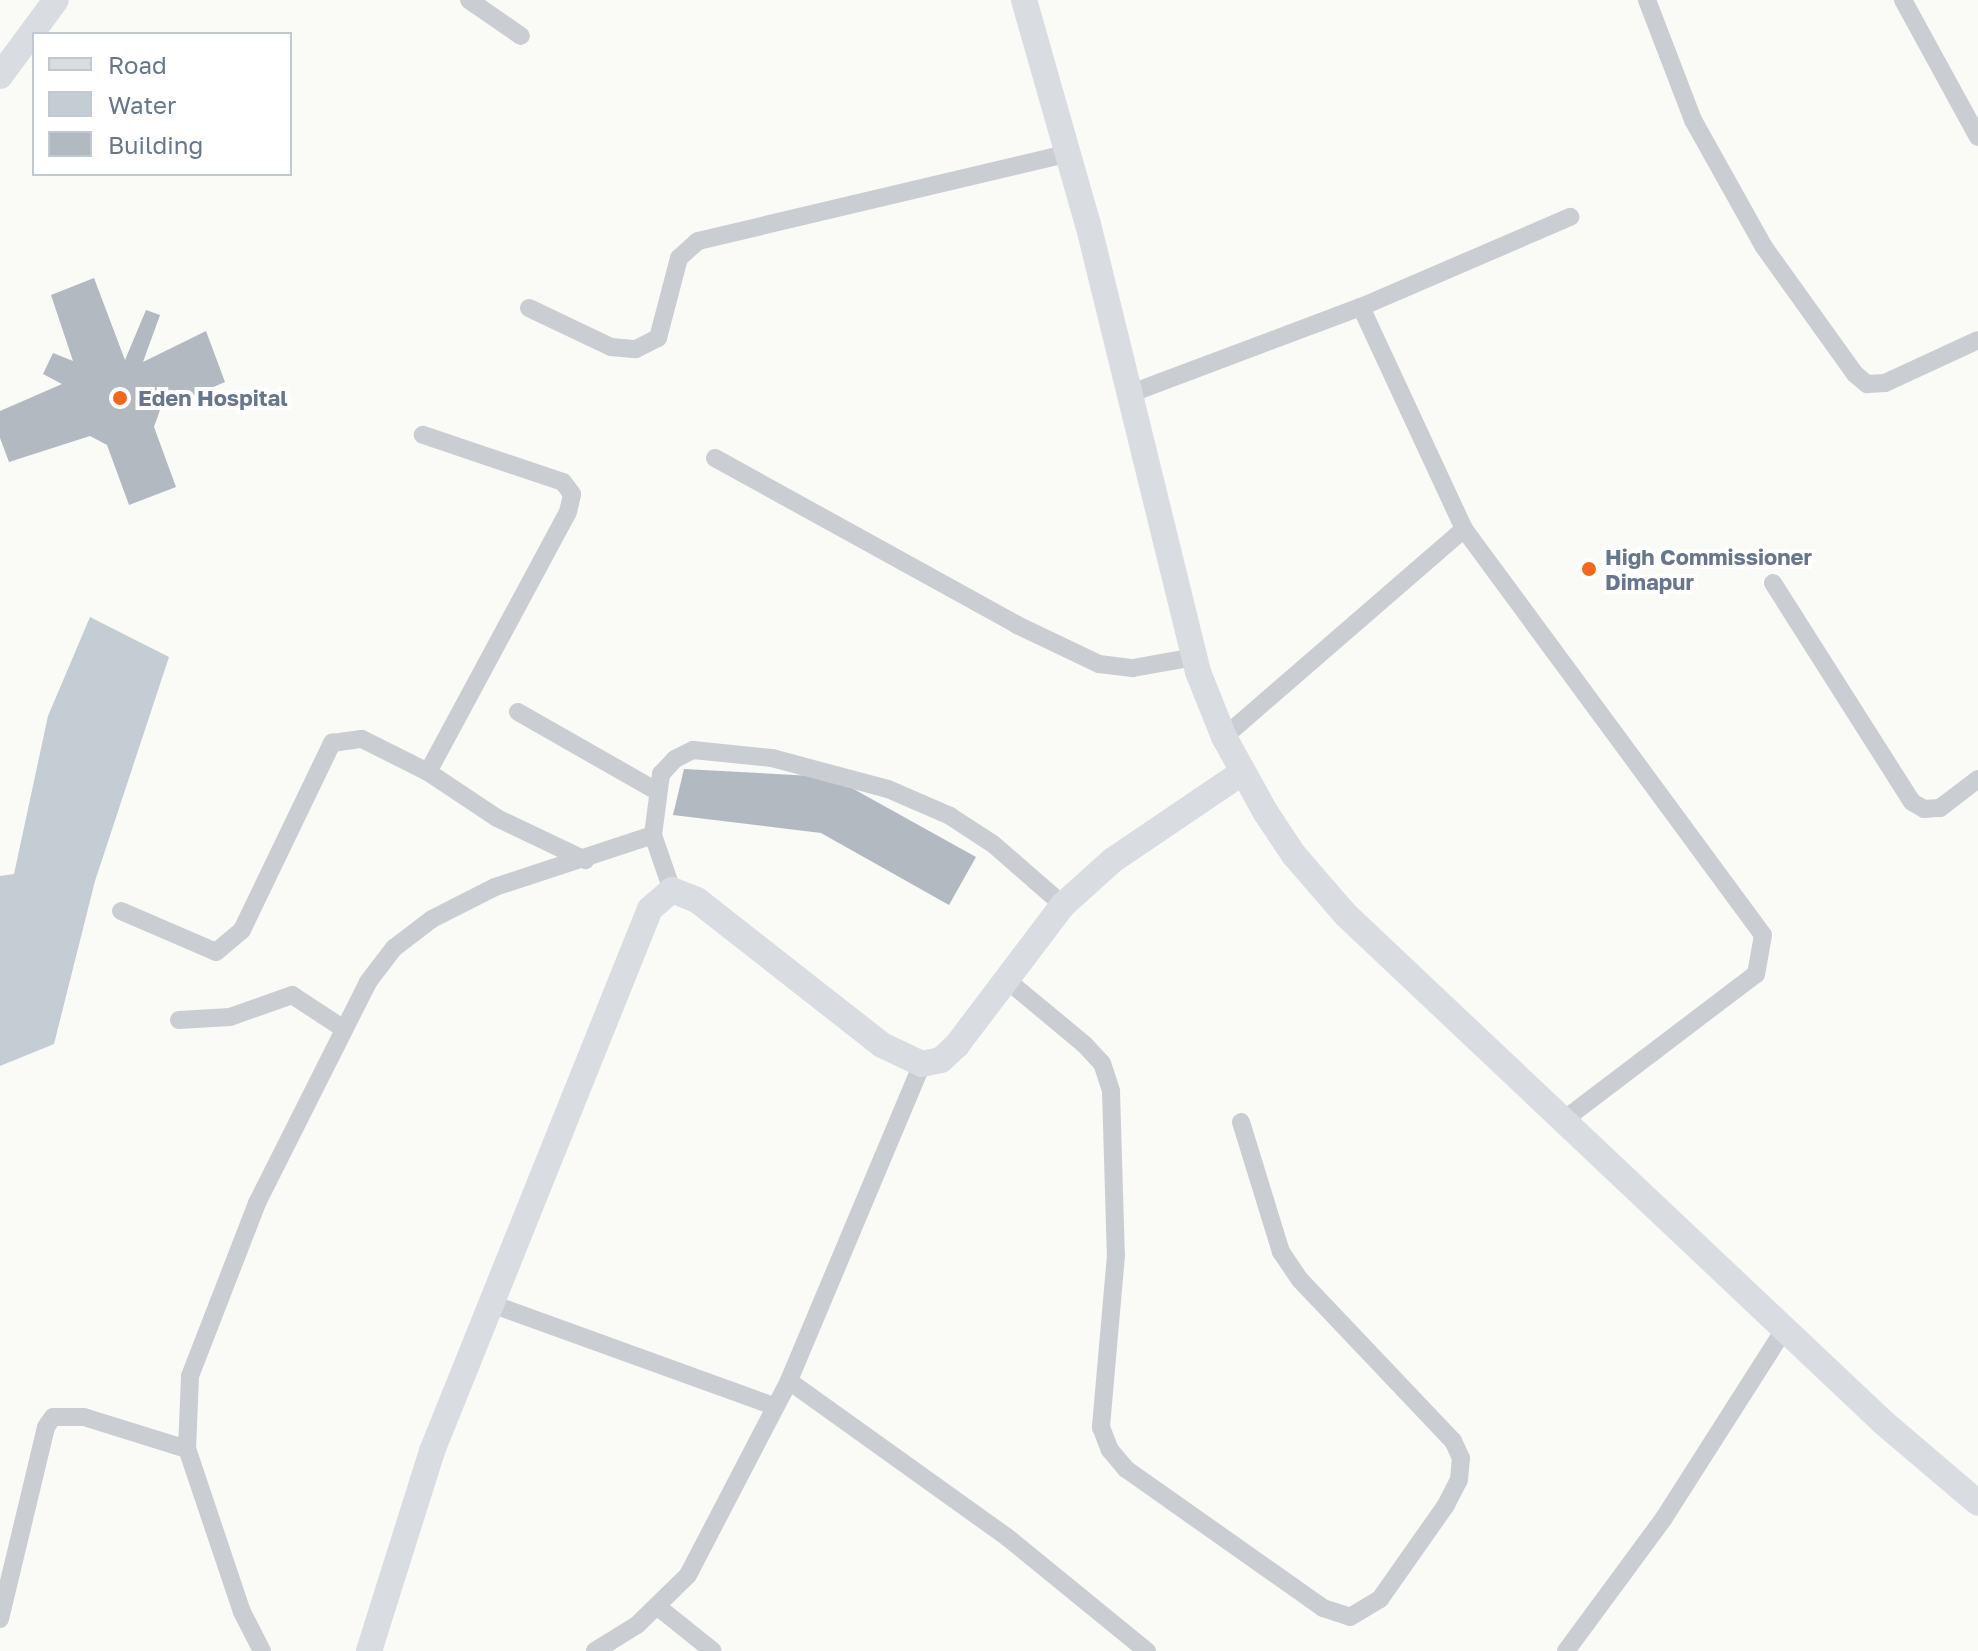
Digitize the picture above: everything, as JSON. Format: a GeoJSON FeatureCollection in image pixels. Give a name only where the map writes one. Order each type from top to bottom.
{"type":"FeatureCollection","features":[{"type":"Feature","properties":{"kind":"main road"},"geometry":{"type":"LineString","coordinates":[[32,32],[56,0]]}},
{"type":"Feature","properties":{"kind":"main road"},"geometry":{"type":"LineString","coordinates":[[1024,0],[1067,154],[1194,657],[1224,737],[1294,855],[1328,896],[1564,1120],[1785,1328],[1978,1503]]}},
{"type":"Feature","properties":{"kind":"main road"},"geometry":{"type":"LineString","coordinates":[[0,76],[32,33]]}},
{"type":"Feature","properties":{"kind":"main road"},"geometry":{"type":"LineString","coordinates":[[369,1651],[432,1451],[627,957],[650,909],[672,890],[697,900],[882,1045],[922,1064],[941,1060],[957,1045],[1008,981],[1063,905],[1113,860],[1243,772]]}},
{"type":"Feature","properties":{"kind":"street"},"geometry":{"type":"LineString","coordinates":[[469,0],[521,36]]}},
{"type":"Feature","properties":{"kind":"street"},"geometry":{"type":"LineString","coordinates":[[1647,0],[1693,120],[1764,247],[1855,374],[1867,384],[1885,383],[1978,340]]}},
{"type":"Feature","properties":{"kind":"street"},"geometry":{"type":"LineString","coordinates":[[1903,0],[1978,137]]}},
{"type":"Feature","properties":{"kind":"street"},"geometry":{"type":"LineString","coordinates":[[529,308],[611,347],[636,349],[658,338],[679,258],[698,241],[1067,154]]}},
{"type":"Feature","properties":{"kind":"street"},"geometry":{"type":"LineString","coordinates":[[1129,394],[1361,307],[1570,217]]}},
{"type":"Feature","properties":{"kind":"street"},"geometry":{"type":"LineString","coordinates":[[1361,307],[1464,529],[1763,935],[1756,974],[1564,1120]]}},
{"type":"Feature","properties":{"kind":"street"},"geometry":{"type":"LineString","coordinates":[[423,435],[563,482],[572,494],[568,512],[428,772]]}},
{"type":"Feature","properties":{"kind":"street"},"geometry":{"type":"LineString","coordinates":[[715,458],[1017,625],[1099,664],[1133,668],[1194,657]]}},
{"type":"Feature","properties":{"kind":"street"},"geometry":{"type":"LineString","coordinates":[[1224,737],[1464,529]]}},
{"type":"Feature","properties":{"kind":"street"},"geometry":{"type":"LineString","coordinates":[[1773,583],[1912,802],[1924,809],[1940,808],[1978,779]]}},
{"type":"Feature","properties":{"kind":"street"},"geometry":{"type":"LineString","coordinates":[[518,712],[658,792]]}},
{"type":"Feature","properties":{"kind":"street"},"geometry":{"type":"LineString","coordinates":[[121,911],[216,952],[242,930],[332,743],[362,739],[428,772],[497,818],[585,860]]}},
{"type":"Feature","properties":{"kind":"street"},"geometry":{"type":"LineString","coordinates":[[672,890],[653,835],[658,792],[661,774],[693,750],[772,758],[835,773],[950,816],[993,844],[1063,905]]}},
{"type":"Feature","properties":{"kind":"street"},"geometry":{"type":"LineString","coordinates":[[262,1651],[242,1612],[187,1449],[190,1376],[203,1334],[257,1203],[344,1029],[385,959],[432,919],[495,887],[585,860],[653,835]]}},
{"type":"Feature","properties":{"kind":"street"},"geometry":{"type":"LineString","coordinates":[[1008,981],[1102,1063],[1111,1091],[1116,1255],[1101,1427],[1110,1450],[1126,1469],[1323,1608],[1350,1617],[1380,1599],[1446,1505],[1459,1480],[1461,1458],[1453,1441],[1300,1280],[1281,1252],[1241,1122]]}},
{"type":"Feature","properties":{"kind":"street"},"geometry":{"type":"LineString","coordinates":[[179,1020],[230,1017],[292,995],[344,1029]]}},
{"type":"Feature","properties":{"kind":"street"},"geometry":{"type":"LineString","coordinates":[[595,1651],[658,1607],[688,1575],[789,1381],[922,1064]]}},
{"type":"Feature","properties":{"kind":"street"},"geometry":{"type":"LineString","coordinates":[[489,1303],[774,1406]]}},
{"type":"Feature","properties":{"kind":"street"},"geometry":{"type":"LineString","coordinates":[[1566,1651],[1664,1518],[1785,1328]]}},
{"type":"Feature","properties":{"kind":"street"},"geometry":{"type":"LineString","coordinates":[[789,1381],[1007,1537],[1147,1651]]}},
{"type":"Feature","properties":{"kind":"street"},"geometry":{"type":"LineString","coordinates":[[0,1619],[46,1427],[53,1417],[84,1417],[187,1449]]}},
{"type":"Feature","properties":{"kind":"street"},"geometry":{"type":"LineString","coordinates":[[658,1607],[713,1651]]}},
{"type":"Feature","properties":{"kind":"water"},"geometry":{"type":"Polygon","coordinates":[[[90,617],[169,657],[95,881],[54,1044],[0,1066],[0,876],[14,874],[48,716],[90,617]]]}},
{"type":"Feature","properties":{"kind":"building","name":"Eden Hospital"},"geometry":{"type":"Polygon","coordinates":[[[94,278],[125,360],[146,310],[160,315],[143,362],[206,331],[225,382],[160,410],[154,427],[176,487],[129,505],[107,445],[90,436],[9,462],[0,438],[0,411],[62,384],[43,374],[53,353],[73,361],[51,295],[94,278]]]}},
{"type":"Feature","properties":{"kind":"building"},"geometry":{"type":"Polygon","coordinates":[[[684,769],[832,777],[976,857],[949,905],[821,833],[673,815],[684,769]]]}},
{"type":"Feature","properties":{"kind":"place","name":"Eden Hospital"},"geometry":{"type":"Point","coordinates":[120,398]}},
{"type":"Feature","properties":{"kind":"place","name":"High Commissioner Dimapur"},"geometry":{"type":"Point","coordinates":[1589,569]}}]}
